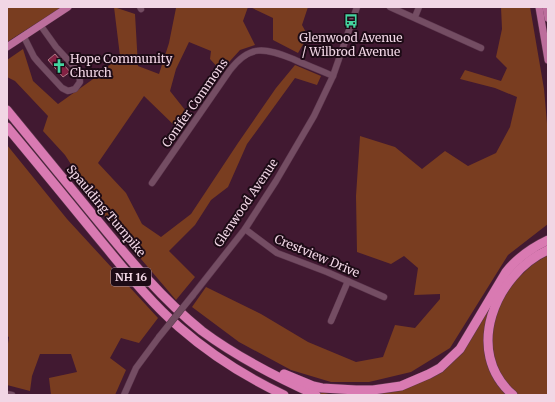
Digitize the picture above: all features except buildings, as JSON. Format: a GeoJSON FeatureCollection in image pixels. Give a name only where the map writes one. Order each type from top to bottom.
{"type":"FeatureCollection","features":[{"type":"Feature","properties":{"kind":"highway","name":"Spaulding Turnpike"},"geometry":{"type":"LineString","coordinates":[[7,110],[151,283],[173,306],[192,322],[236,354],[274,376],[316,395]]}},
{"type":"Feature","properties":{"kind":"highway","name":"Spaulding Turnpike"},"geometry":{"type":"LineString","coordinates":[[7,127],[124,269],[160,309],[194,339],[223,360],[254,380],[284,395]]}},
{"type":"Feature","properties":{"kind":"highway"},"geometry":{"type":"LineString","coordinates":[[236,354],[249,357],[288,376],[322,388],[373,390],[401,386],[429,374],[440,368],[451,359],[460,349],[506,272],[515,261],[526,252],[548,240]]}},
{"type":"Feature","properties":{"kind":"highway"},"geometry":{"type":"LineString","coordinates":[[513,395],[499,381],[490,362],[487,341],[491,318],[498,300],[512,278],[529,262],[548,250]]}},
{"type":"Feature","properties":{"kind":"main road"},"geometry":{"type":"LineString","coordinates":[[7,47],[68,7]]}},
{"type":"Feature","properties":{"kind":"main road"},"geometry":{"type":"LineString","coordinates":[[539,7],[548,60]]}},
{"type":"Feature","properties":{"kind":"main road"},"geometry":{"type":"LineString","coordinates":[[546,7],[548,18]]}},
{"type":"Feature","properties":{"kind":"street","name":"Glenwood Avenue"},"geometry":{"type":"LineString","coordinates":[[124,395],[136,368],[158,337],[245,229],[310,123],[333,76],[358,7]]}},
{"type":"Feature","properties":{"kind":"street"},"geometry":{"type":"LineString","coordinates":[[390,7],[481,48]]}},
{"type":"Feature","properties":{"kind":"street"},"geometry":{"type":"LineString","coordinates":[[415,17],[419,7]]}},
{"type":"Feature","properties":{"kind":"street"},"geometry":{"type":"LineString","coordinates":[[24,37],[34,57],[62,88],[72,91],[79,84],[80,75],[56,47],[41,26]]}},
{"type":"Feature","properties":{"kind":"street","name":"Conifer Commons"},"geometry":{"type":"LineString","coordinates":[[152,183],[235,63],[244,55],[260,50],[271,51],[333,76]]}},
{"type":"Feature","properties":{"kind":"street","name":"Crestview Drive"},"geometry":{"type":"LineString","coordinates":[[245,229],[277,253],[384,297]]}},
{"type":"Feature","properties":{"kind":"street"},"geometry":{"type":"LineString","coordinates":[[331,321],[348,281]]}},
{"type":"Feature","properties":{"kind":"street"},"geometry":{"type":"LineString","coordinates":[[7,394],[12,395]]}},
{"type":"Feature","properties":{"kind":"shaded area"},"geometry":{"type":"Polygon","coordinates":[[[7,7],[62,7],[7,42],[7,7]]]}},
{"type":"Feature","properties":{"kind":"shaded area"},"geometry":{"type":"Polygon","coordinates":[[[114,7],[135,14],[138,66],[159,74],[169,43],[176,8],[174,7],[248,7],[243,21],[255,45],[240,50],[221,71],[210,59],[211,51],[189,42],[176,69],[170,91],[189,115],[178,129],[144,96],[98,163],[126,193],[142,224],[161,237],[191,214],[276,88],[295,65],[321,76],[317,85],[295,78],[247,144],[228,187],[211,200],[195,225],[169,251],[195,277],[176,300],[106,218],[65,155],[43,131],[48,116],[15,81],[7,77],[7,60],[23,49],[33,81],[58,104],[96,77],[120,56],[114,7]]]}},
{"type":"Feature","properties":{"kind":"shaded area"},"geometry":{"type":"Polygon","coordinates":[[[250,7],[308,7],[302,25],[308,36],[298,53],[273,40],[273,18],[250,7]]]}},
{"type":"Feature","properties":{"kind":"shaded area"},"geometry":{"type":"Polygon","coordinates":[[[501,7],[530,7],[544,89],[548,135],[548,224],[508,255],[450,348],[411,372],[369,382],[331,382],[291,370],[239,342],[192,307],[206,287],[261,314],[308,342],[356,362],[383,357],[395,325],[415,328],[440,299],[440,294],[414,295],[418,268],[404,256],[391,264],[357,252],[356,196],[360,136],[395,147],[422,169],[445,151],[468,166],[496,153],[510,127],[517,97],[495,88],[460,79],[465,70],[501,81],[507,68],[496,57],[502,29],[501,7]]]}},
{"type":"Feature","properties":{"kind":"shaded area"},"geometry":{"type":"Polygon","coordinates":[[[7,145],[67,219],[158,318],[139,343],[121,338],[110,358],[126,370],[115,395],[51,395],[49,378],[77,372],[71,354],[40,354],[32,376],[30,391],[7,385],[7,350],[9,337],[7,336],[7,145]]]}},
{"type":"Feature","properties":{"kind":"shaded area"},"geometry":{"type":"Polygon","coordinates":[[[548,244],[548,247],[513,273],[486,337],[510,395],[367,395],[388,392],[443,368],[515,267],[534,251],[548,244]]]}},
{"type":"Feature","properties":{"kind":"shaded area"},"geometry":{"type":"Polygon","coordinates":[[[548,255],[548,395],[516,395],[495,368],[491,329],[501,302],[515,281],[533,264],[548,255]]]}},
{"type":"Feature","properties":{"kind":"shaded area"},"geometry":{"type":"Polygon","coordinates":[[[314,390],[329,394],[348,395],[323,395],[314,392],[314,390]]]}},
{"type":"Feature","properties":{"kind":"place","name":"Glenwood Avenue / Wilbrod Avenue"},"geometry":{"type":"Point","coordinates":[351,21]}},
{"type":"Feature","properties":{"kind":"place","name":"Hope Community Church"},"geometry":{"type":"Point","coordinates":[59,66]}}]}
